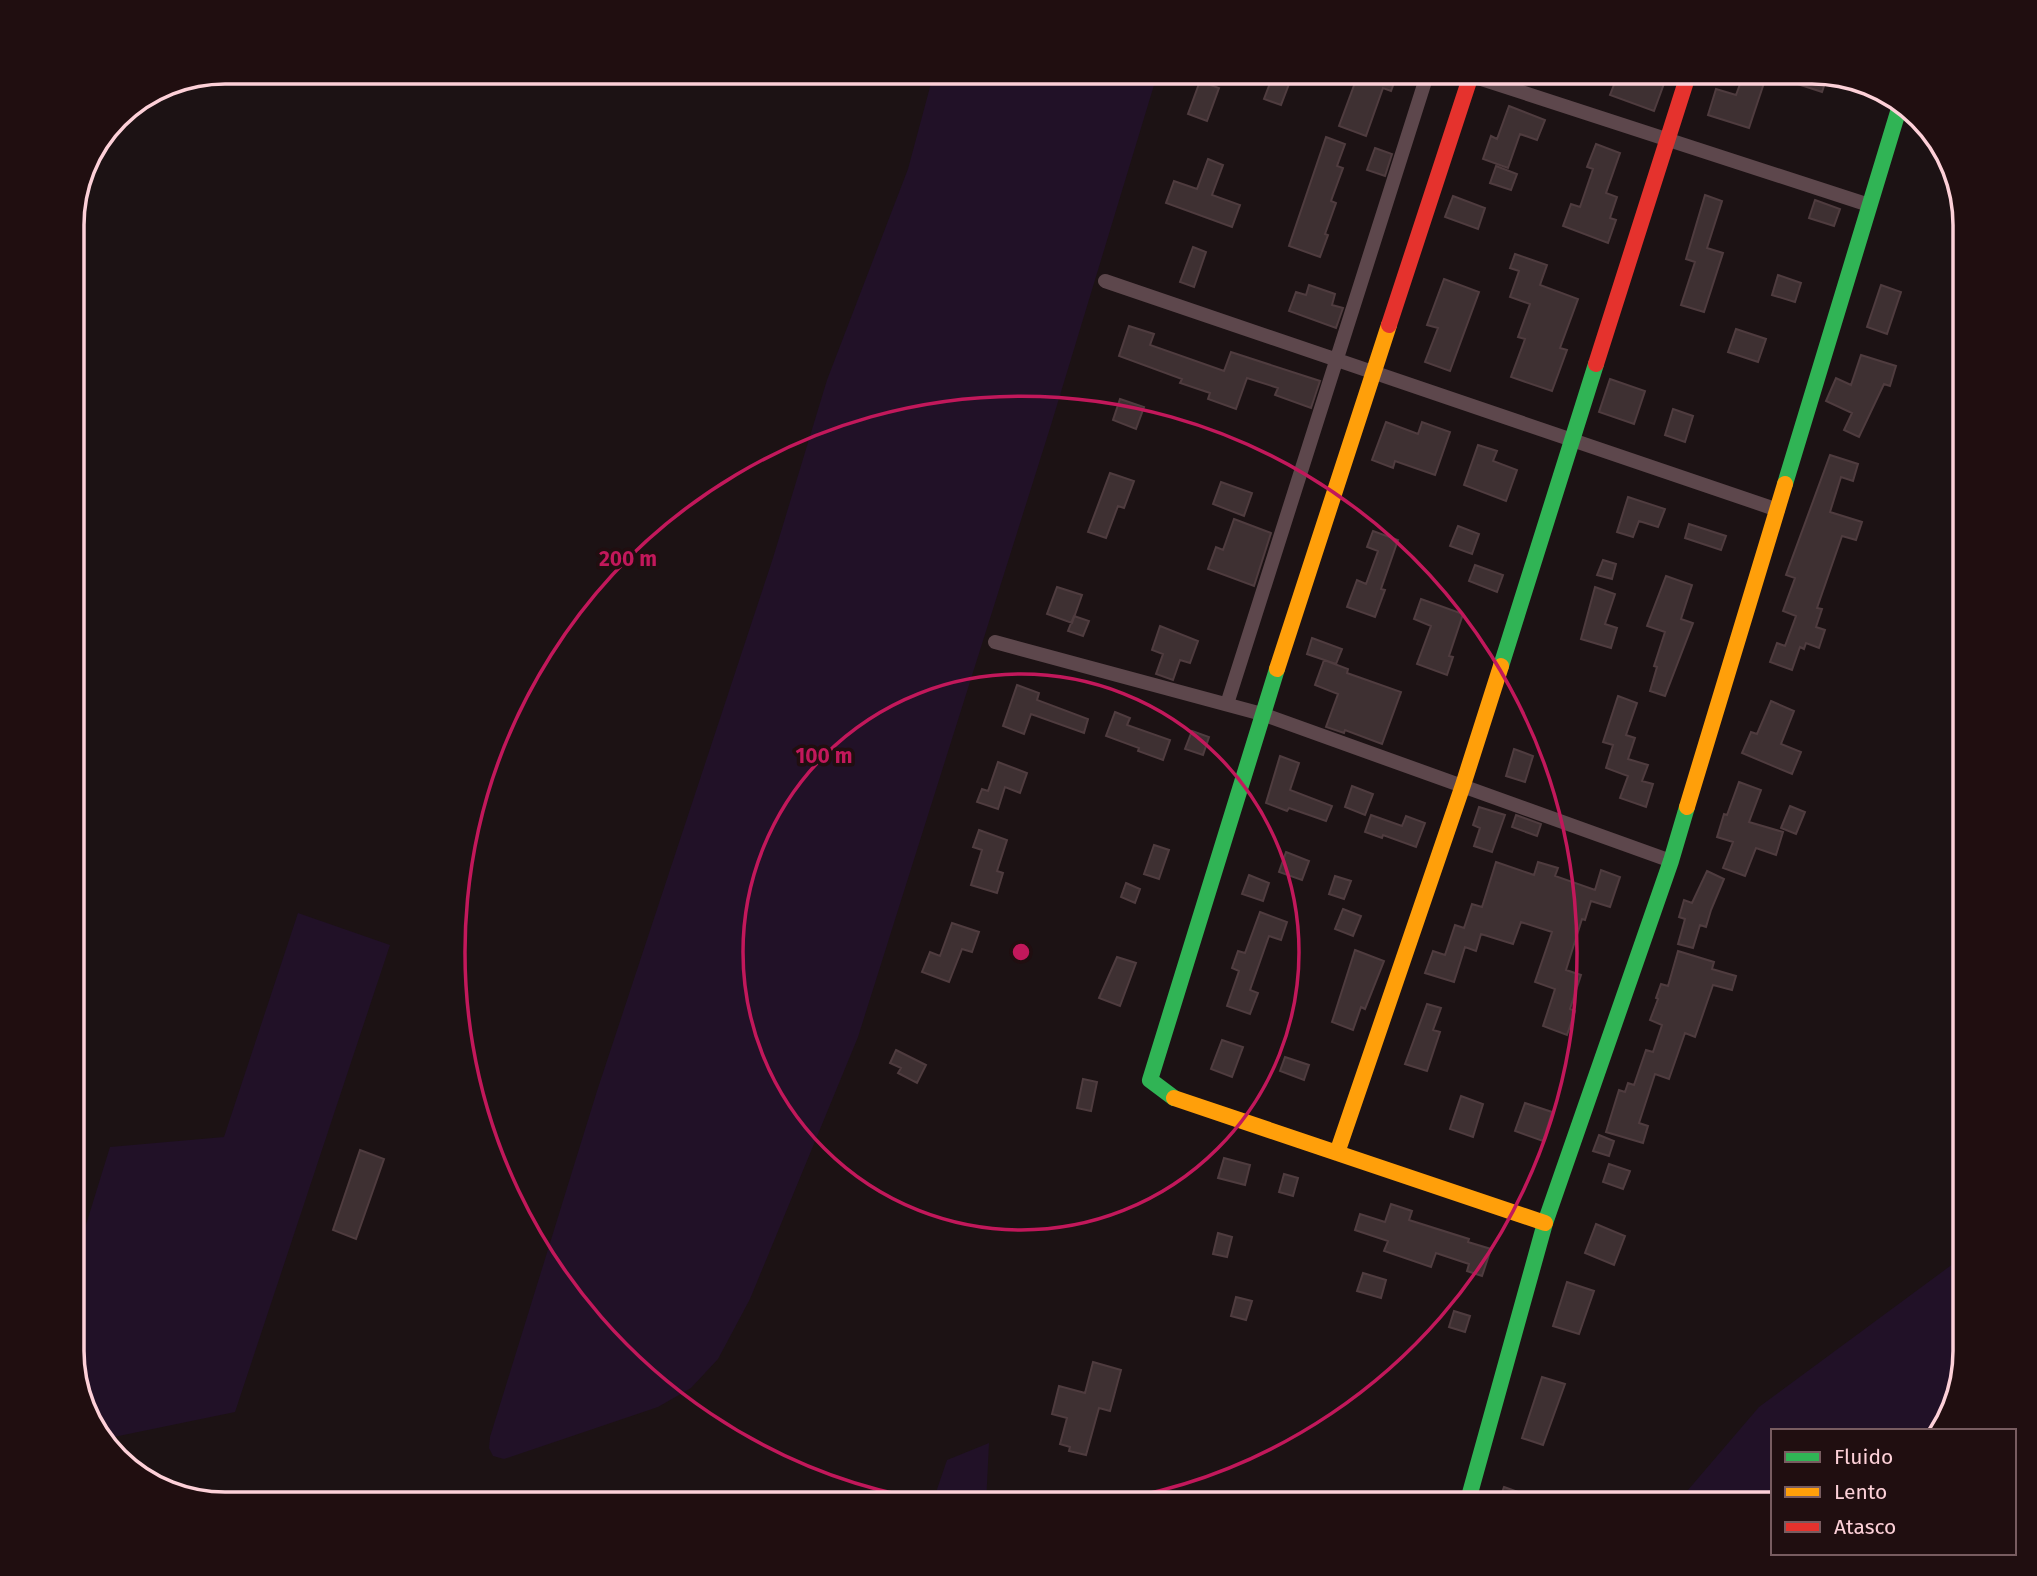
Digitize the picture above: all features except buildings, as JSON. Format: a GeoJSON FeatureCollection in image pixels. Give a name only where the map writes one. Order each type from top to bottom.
{"type":"FeatureCollection","features":[{"type":"Feature","properties":{"kind":"street"},"geometry":{"type":"LineString","coordinates":[[1227,704],[1423,84]]}},
{"type":"Feature","properties":{"kind":"street"},"geometry":{"type":"LineString","coordinates":[[1464,84],[1262,714],[1150,1080],[1172,1097],[1545,1223]]}},
{"type":"Feature","properties":{"kind":"street"},"geometry":{"type":"LineString","coordinates":[[1501,84],[1869,205]]}},
{"type":"Feature","properties":{"kind":"street"},"geometry":{"type":"LineString","coordinates":[[1337,1153],[1463,785],[1575,439],[1685,84]]}},
{"type":"Feature","properties":{"kind":"street"},"geometry":{"type":"LineString","coordinates":[[1470,1492],[1545,1223],[1671,861],[1897,112]]}},
{"type":"Feature","properties":{"kind":"street"},"geometry":{"type":"LineString","coordinates":[[1105,281],[1778,510]]}},
{"type":"Feature","properties":{"kind":"street"},"geometry":{"type":"LineString","coordinates":[[995,642],[1262,714],[1671,861]]}},
{"type":"Feature","properties":{"kind":"shaded area"},"geometry":{"type":"Polygon","coordinates":[[[931,84],[1154,84],[1051,425],[858,1037],[750,1299],[718,1359],[691,1388],[658,1407],[504,1459],[493,1456],[489,1448],[490,1437],[597,1091],[773,558],[827,380],[908,169],[931,84]]]}},
{"type":"Feature","properties":{"kind":"shaded area"},"geometry":{"type":"Polygon","coordinates":[[[298,913],[390,945],[235,1412],[113,1437],[95,1405],[84,1360],[84,1231],[110,1147],[224,1137],[298,913]]]}},
{"type":"Feature","properties":{"kind":"shaded area"},"geometry":{"type":"Polygon","coordinates":[[[1953,1264],[1952,1370],[1946,1396],[1929,1429],[1771,1429],[1771,1492],[1686,1492],[1759,1407],[1953,1264]]]}},
{"type":"Feature","properties":{"kind":"shaded area"},"geometry":{"type":"Polygon","coordinates":[[[989,1443],[987,1492],[936,1492],[947,1460],[989,1443]]]}},
{"type":"Feature","properties":{"kind":"traffic: fast"},"geometry":{"type":"LineString","coordinates":[[1785,484],[1898,113]]}},
{"type":"Feature","properties":{"kind":"traffic: fast"},"geometry":{"type":"LineString","coordinates":[[1501,666],[1596,364]]}},
{"type":"Feature","properties":{"kind":"traffic: fast"},"geometry":{"type":"LineString","coordinates":[[1174,1098],[1150,1080],[1277,669]]}},
{"type":"Feature","properties":{"kind":"traffic: fast"},"geometry":{"type":"LineString","coordinates":[[1470,1492],[1545,1223],[1671,861],[1687,807]]}},
{"type":"Feature","properties":{"kind":"traffic: slow"},"geometry":{"type":"LineString","coordinates":[[1277,669],[1389,325]]}},
{"type":"Feature","properties":{"kind":"traffic: slow"},"geometry":{"type":"LineString","coordinates":[[1687,807],[1785,484]]}},
{"type":"Feature","properties":{"kind":"traffic: slow"},"geometry":{"type":"LineString","coordinates":[[1337,1153],[1501,666]]}},
{"type":"Feature","properties":{"kind":"traffic: slow"},"geometry":{"type":"LineString","coordinates":[[1174,1098],[1545,1223]]}},
{"type":"Feature","properties":{"kind":"traffic: jam"},"geometry":{"type":"LineString","coordinates":[[1389,325],[1468,84]]}},
{"type":"Feature","properties":{"kind":"traffic: jam"},"geometry":{"type":"LineString","coordinates":[[1596,364],[1685,84]]}}]}
